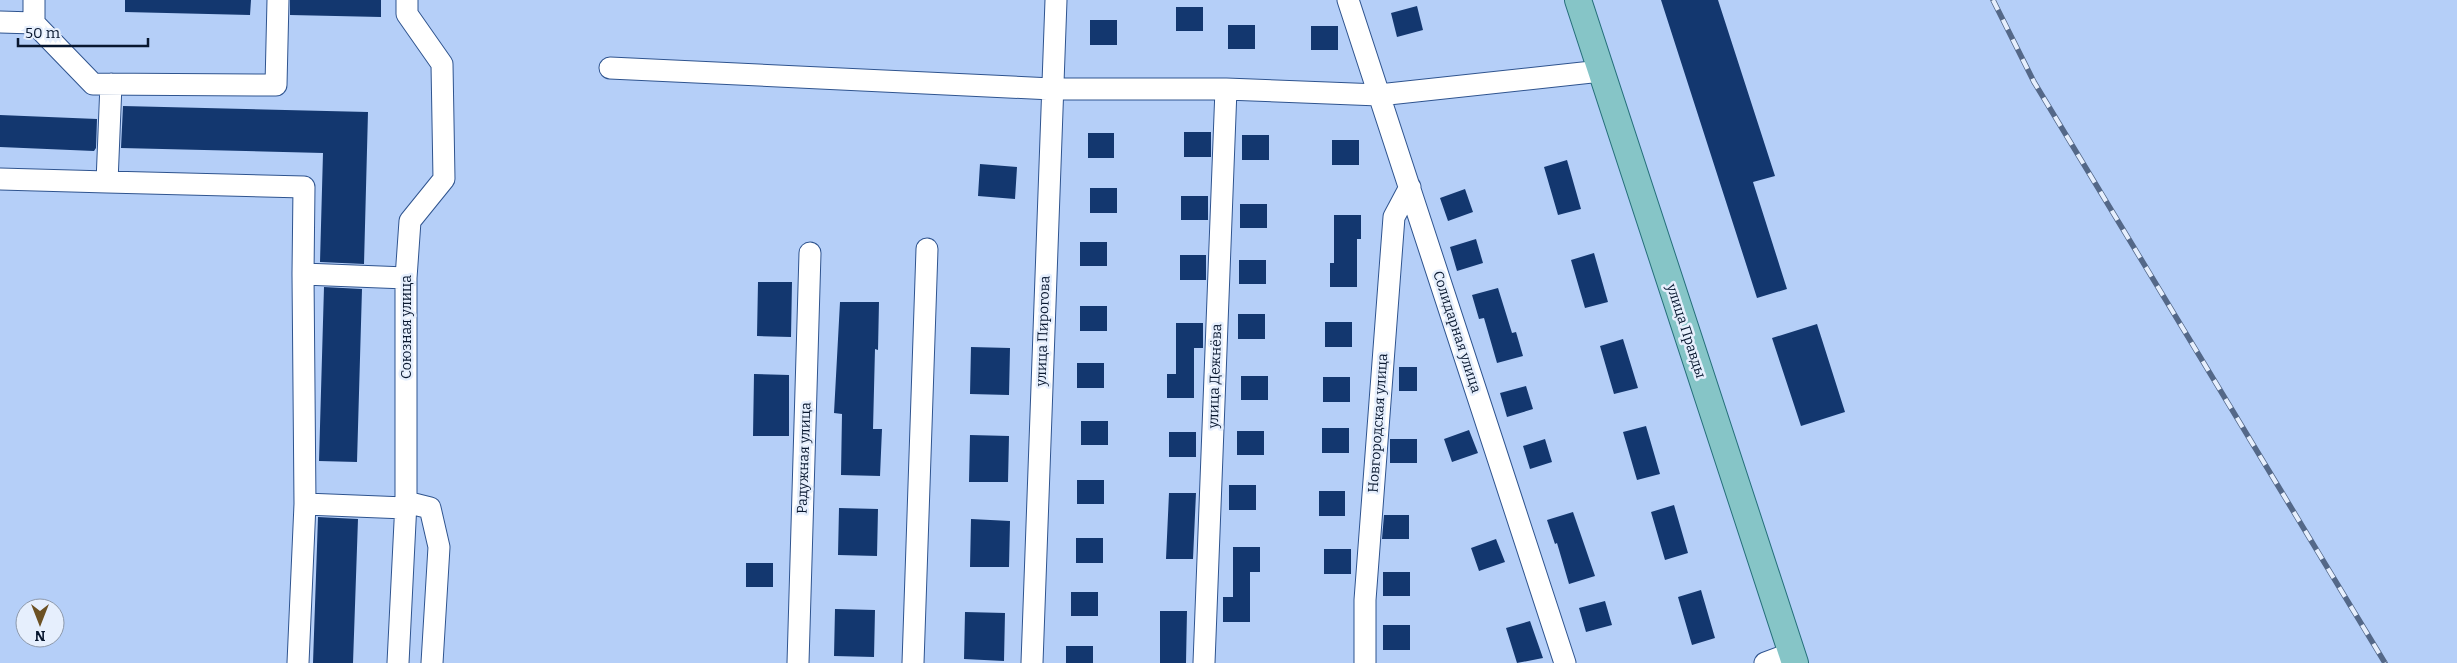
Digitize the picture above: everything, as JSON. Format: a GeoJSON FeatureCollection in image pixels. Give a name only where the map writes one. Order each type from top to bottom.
{"type":"FeatureCollection","features":[{"type":"Feature","properties":{"kind":"main road","name":"улица Правды"},"geometry":{"type":"LineString","coordinates":[[1578,0],[1793,658]]}},
{"type":"Feature","properties":{"kind":"street"},"geometry":{"type":"LineString","coordinates":[[34,0],[34,23],[93,84],[276,85],[278,0]]}},
{"type":"Feature","properties":{"kind":"street","name":"улица Пирогова"},"geometry":{"type":"LineString","coordinates":[[1032,663],[1056,0]]}},
{"type":"Feature","properties":{"kind":"street","name":"Солидарная улица"},"geometry":{"type":"LineString","coordinates":[[1348,0],[1565,663]]}},
{"type":"Feature","properties":{"kind":"street","name":"Союзная улица"},"geometry":{"type":"LineString","coordinates":[[398,663],[405,505],[406,278],[410,221],[444,179],[442,64],[407,7]]}},
{"type":"Feature","properties":{"kind":"street"},"geometry":{"type":"LineString","coordinates":[[0,22],[34,23]]}},
{"type":"Feature","properties":{"kind":"street"},"geometry":{"type":"LineString","coordinates":[[610,68],[1052,88],[1226,89],[1379,95],[1601,71]]}},
{"type":"Feature","properties":{"kind":"street"},"geometry":{"type":"LineString","coordinates":[[107,182],[111,84]]}},
{"type":"Feature","properties":{"kind":"street","name":"улица Дежнёва"},"geometry":{"type":"LineString","coordinates":[[1204,663],[1226,89]]}},
{"type":"Feature","properties":{"kind":"street"},"geometry":{"type":"LineString","coordinates":[[0,179],[304,187],[305,504],[298,663]]}},
{"type":"Feature","properties":{"kind":"street","name":"Новгородская улица"},"geometry":{"type":"LineString","coordinates":[[1365,663],[1365,600],[1394,217],[1410,187]]}},
{"type":"Feature","properties":{"kind":"street"},"geometry":{"type":"LineString","coordinates":[[913,663],[927,249]]}},
{"type":"Feature","properties":{"kind":"street","name":"Радужная улица"},"geometry":{"type":"LineString","coordinates":[[798,663],[810,253]]}},
{"type":"Feature","properties":{"kind":"street"},"geometry":{"type":"LineString","coordinates":[[303,274],[406,278]]}},
{"type":"Feature","properties":{"kind":"street"},"geometry":{"type":"LineString","coordinates":[[305,504],[405,505],[430,508],[438,547],[432,663]]}},
{"type":"Feature","properties":{"kind":"street"},"geometry":{"type":"LineString","coordinates":[[1765,663],[1793,658]]}},
{"type":"Feature","properties":{"kind":"building"},"geometry":{"type":"Polygon","coordinates":[[[125,0],[251,0],[250,15],[125,12],[125,0]]]}},
{"type":"Feature","properties":{"kind":"building"},"geometry":{"type":"Polygon","coordinates":[[[290,0],[381,0],[381,17],[290,15],[290,0]]]}},
{"type":"Feature","properties":{"kind":"building"},"geometry":{"type":"Polygon","coordinates":[[[1661,0],[1718,0],[1775,176],[1753,182],[1787,289],[1757,298],[1661,0]]]}},
{"type":"Feature","properties":{"kind":"building"},"geometry":{"type":"Polygon","coordinates":[[[1417,6],[1423,30],[1397,37],[1391,13],[1417,6]]]}},
{"type":"Feature","properties":{"kind":"building"},"geometry":{"type":"Polygon","coordinates":[[[1176,7],[1203,7],[1203,31],[1176,31],[1176,7]]]}},
{"type":"Feature","properties":{"kind":"building"},"geometry":{"type":"Polygon","coordinates":[[[1090,20],[1117,20],[1117,45],[1090,45],[1090,20]]]}},
{"type":"Feature","properties":{"kind":"building"},"geometry":{"type":"Polygon","coordinates":[[[1228,25],[1255,25],[1255,49],[1228,49],[1228,25]]]}},
{"type":"Feature","properties":{"kind":"building"},"geometry":{"type":"Polygon","coordinates":[[[1311,26],[1338,26],[1338,50],[1311,50],[1311,26]]]}},
{"type":"Feature","properties":{"kind":"building"},"geometry":{"type":"Polygon","coordinates":[[[123,106],[368,112],[364,264],[320,262],[323,153],[121,148],[123,106]]]}},
{"type":"Feature","properties":{"kind":"building"},"geometry":{"type":"Polygon","coordinates":[[[0,115],[97,119],[96,148],[94,151],[0,147],[0,115]]]}},
{"type":"Feature","properties":{"kind":"building"},"geometry":{"type":"Polygon","coordinates":[[[1184,132],[1211,132],[1211,157],[1184,157],[1184,132]]]}},
{"type":"Feature","properties":{"kind":"building"},"geometry":{"type":"Polygon","coordinates":[[[1088,133],[1114,133],[1114,158],[1088,158],[1088,133]]]}},
{"type":"Feature","properties":{"kind":"building"},"geometry":{"type":"Polygon","coordinates":[[[1242,135],[1269,135],[1269,160],[1242,160],[1242,135]]]}},
{"type":"Feature","properties":{"kind":"building"},"geometry":{"type":"Polygon","coordinates":[[[1332,140],[1359,140],[1359,165],[1332,165],[1332,140]]]}},
{"type":"Feature","properties":{"kind":"building"},"geometry":{"type":"Polygon","coordinates":[[[1567,160],[1581,209],[1558,215],[1544,167],[1567,160]]]}},
{"type":"Feature","properties":{"kind":"building"},"geometry":{"type":"Polygon","coordinates":[[[980,164],[1017,167],[1015,199],[978,196],[980,164]]]}},
{"type":"Feature","properties":{"kind":"building"},"geometry":{"type":"Polygon","coordinates":[[[1090,188],[1117,188],[1117,213],[1090,213],[1090,188]]]}},
{"type":"Feature","properties":{"kind":"building"},"geometry":{"type":"Polygon","coordinates":[[[1465,189],[1473,212],[1448,221],[1440,198],[1465,189]]]}},
{"type":"Feature","properties":{"kind":"building"},"geometry":{"type":"Polygon","coordinates":[[[1181,196],[1208,196],[1208,220],[1181,220],[1181,196]]]}},
{"type":"Feature","properties":{"kind":"building"},"geometry":{"type":"Polygon","coordinates":[[[1240,204],[1267,204],[1267,228],[1240,228],[1240,204]]]}},
{"type":"Feature","properties":{"kind":"building"},"geometry":{"type":"Polygon","coordinates":[[[1334,215],[1361,215],[1361,239],[1357,239],[1357,287],[1330,287],[1330,263],[1334,263],[1334,215]]]}},
{"type":"Feature","properties":{"kind":"building"},"geometry":{"type":"Polygon","coordinates":[[[1476,239],[1483,263],[1457,271],[1450,247],[1476,239]]]}},
{"type":"Feature","properties":{"kind":"building"},"geometry":{"type":"Polygon","coordinates":[[[1080,242],[1107,242],[1107,266],[1080,266],[1080,242]]]}},
{"type":"Feature","properties":{"kind":"building"},"geometry":{"type":"Polygon","coordinates":[[[1594,253],[1608,302],[1585,308],[1571,260],[1594,253]]]}},
{"type":"Feature","properties":{"kind":"building"},"geometry":{"type":"Polygon","coordinates":[[[1180,255],[1206,255],[1206,280],[1180,280],[1180,255]]]}},
{"type":"Feature","properties":{"kind":"building"},"geometry":{"type":"Polygon","coordinates":[[[1239,260],[1266,260],[1266,284],[1239,284],[1239,260]]]}},
{"type":"Feature","properties":{"kind":"building"},"geometry":{"type":"Polygon","coordinates":[[[758,282],[792,282],[791,337],[757,336],[758,282]]]}},
{"type":"Feature","properties":{"kind":"building"},"geometry":{"type":"Polygon","coordinates":[[[324,287],[362,289],[357,462],[319,461],[324,287]]]}},
{"type":"Feature","properties":{"kind":"building"},"geometry":{"type":"Polygon","coordinates":[[[1498,288],[1512,333],[1516,332],[1523,356],[1497,363],[1484,318],[1479,319],[1472,295],[1498,288]]]}},
{"type":"Feature","properties":{"kind":"building"},"geometry":{"type":"Polygon","coordinates":[[[840,302],[879,302],[878,350],[875,349],[873,429],[882,429],[880,476],[841,475],[842,414],[834,413],[840,302]]]}},
{"type":"Feature","properties":{"kind":"building"},"geometry":{"type":"Polygon","coordinates":[[[1080,306],[1107,306],[1107,331],[1080,331],[1080,306]]]}},
{"type":"Feature","properties":{"kind":"building"},"geometry":{"type":"Polygon","coordinates":[[[1238,314],[1265,314],[1265,339],[1238,339],[1238,314]]]}},
{"type":"Feature","properties":{"kind":"building"},"geometry":{"type":"Polygon","coordinates":[[[1325,322],[1352,322],[1352,347],[1325,347],[1325,322]]]}},
{"type":"Feature","properties":{"kind":"building"},"geometry":{"type":"Polygon","coordinates":[[[1176,323],[1203,323],[1203,348],[1194,348],[1194,398],[1167,398],[1167,374],[1176,374],[1176,323]]]}},
{"type":"Feature","properties":{"kind":"building"},"geometry":{"type":"Polygon","coordinates":[[[1817,324],[1845,412],[1801,426],[1772,338],[1817,324]]]}},
{"type":"Feature","properties":{"kind":"building"},"geometry":{"type":"Polygon","coordinates":[[[1623,339],[1638,388],[1614,394],[1600,346],[1623,339]]]}},
{"type":"Feature","properties":{"kind":"building"},"geometry":{"type":"Polygon","coordinates":[[[971,347],[1010,348],[1009,395],[970,394],[971,347]]]}},
{"type":"Feature","properties":{"kind":"building"},"geometry":{"type":"Polygon","coordinates":[[[1077,363],[1104,363],[1104,388],[1077,388],[1077,363]]]}},
{"type":"Feature","properties":{"kind":"building"},"geometry":{"type":"Polygon","coordinates":[[[1399,367],[1417,367],[1417,391],[1399,391],[1399,367]]]}},
{"type":"Feature","properties":{"kind":"building"},"geometry":{"type":"Polygon","coordinates":[[[754,374],[789,375],[789,436],[753,436],[754,374]]]}},
{"type":"Feature","properties":{"kind":"building"},"geometry":{"type":"Polygon","coordinates":[[[1241,376],[1268,376],[1268,400],[1241,400],[1241,376]]]}},
{"type":"Feature","properties":{"kind":"building"},"geometry":{"type":"Polygon","coordinates":[[[1323,377],[1350,377],[1350,402],[1323,402],[1323,377]]]}},
{"type":"Feature","properties":{"kind":"building"},"geometry":{"type":"Polygon","coordinates":[[[1526,386],[1533,409],[1507,417],[1500,393],[1526,386]]]}},
{"type":"Feature","properties":{"kind":"building"},"geometry":{"type":"Polygon","coordinates":[[[1081,421],[1108,421],[1108,445],[1081,445],[1081,421]]]}},
{"type":"Feature","properties":{"kind":"building"},"geometry":{"type":"Polygon","coordinates":[[[1646,426],[1660,474],[1637,480],[1623,432],[1646,426]]]}},
{"type":"Feature","properties":{"kind":"building"},"geometry":{"type":"Polygon","coordinates":[[[1322,428],[1349,428],[1349,453],[1322,453],[1322,428]]]}},
{"type":"Feature","properties":{"kind":"building"},"geometry":{"type":"Polygon","coordinates":[[[1469,430],[1478,453],[1452,462],[1444,439],[1469,430]]]}},
{"type":"Feature","properties":{"kind":"building"},"geometry":{"type":"Polygon","coordinates":[[[1237,431],[1264,431],[1264,455],[1237,455],[1237,431]]]}},
{"type":"Feature","properties":{"kind":"building"},"geometry":{"type":"Polygon","coordinates":[[[1169,432],[1196,432],[1196,457],[1169,457],[1169,432]]]}},
{"type":"Feature","properties":{"kind":"building"},"geometry":{"type":"Polygon","coordinates":[[[970,435],[1009,436],[1008,482],[969,482],[970,435]]]}},
{"type":"Feature","properties":{"kind":"building"},"geometry":{"type":"Polygon","coordinates":[[[1390,439],[1417,439],[1417,463],[1390,463],[1390,439]]]}},
{"type":"Feature","properties":{"kind":"building"},"geometry":{"type":"Polygon","coordinates":[[[1545,439],[1552,462],[1530,469],[1523,446],[1545,439]]]}},
{"type":"Feature","properties":{"kind":"building"},"geometry":{"type":"Polygon","coordinates":[[[1077,480],[1104,480],[1104,504],[1077,504],[1077,480]]]}},
{"type":"Feature","properties":{"kind":"building"},"geometry":{"type":"Polygon","coordinates":[[[1229,485],[1256,485],[1256,510],[1229,510],[1229,485]]]}},
{"type":"Feature","properties":{"kind":"building"},"geometry":{"type":"Polygon","coordinates":[[[1319,491],[1345,491],[1345,516],[1319,516],[1319,491]]]}},
{"type":"Feature","properties":{"kind":"building"},"geometry":{"type":"Polygon","coordinates":[[[1169,493],[1196,493],[1193,559],[1166,559],[1169,493]]]}},
{"type":"Feature","properties":{"kind":"building"},"geometry":{"type":"Polygon","coordinates":[[[1674,505],[1688,553],[1665,560],[1651,512],[1674,505]]]}},
{"type":"Feature","properties":{"kind":"building"},"geometry":{"type":"Polygon","coordinates":[[[839,508],[878,509],[877,556],[838,555],[839,508]]]}},
{"type":"Feature","properties":{"kind":"building"},"geometry":{"type":"Polygon","coordinates":[[[1573,512],[1595,576],[1569,584],[1557,543],[1555,544],[1547,520],[1573,512]]]}},
{"type":"Feature","properties":{"kind":"building"},"geometry":{"type":"Polygon","coordinates":[[[1384,515],[1409,515],[1409,539],[1382,539],[1384,515]]]}},
{"type":"Feature","properties":{"kind":"building"},"geometry":{"type":"Polygon","coordinates":[[[318,517],[358,519],[353,663],[313,663],[318,517]]]}},
{"type":"Feature","properties":{"kind":"building"},"geometry":{"type":"Polygon","coordinates":[[[971,519],[1010,521],[1009,567],[970,567],[971,519]]]}},
{"type":"Feature","properties":{"kind":"building"},"geometry":{"type":"Polygon","coordinates":[[[1076,538],[1103,538],[1103,563],[1076,563],[1076,538]]]}},
{"type":"Feature","properties":{"kind":"building"},"geometry":{"type":"Polygon","coordinates":[[[1496,539],[1505,562],[1479,571],[1471,548],[1496,539]]]}},
{"type":"Feature","properties":{"kind":"building"},"geometry":{"type":"Polygon","coordinates":[[[1233,547],[1260,547],[1260,572],[1250,572],[1250,622],[1223,622],[1223,597],[1233,597],[1233,547]]]}},
{"type":"Feature","properties":{"kind":"building"},"geometry":{"type":"Polygon","coordinates":[[[1324,549],[1351,549],[1351,574],[1324,574],[1324,549]]]}},
{"type":"Feature","properties":{"kind":"building"},"geometry":{"type":"Polygon","coordinates":[[[746,563],[773,563],[773,587],[746,587],[746,563]]]}},
{"type":"Feature","properties":{"kind":"building"},"geometry":{"type":"Polygon","coordinates":[[[1383,572],[1410,572],[1410,596],[1383,596],[1383,572]]]}},
{"type":"Feature","properties":{"kind":"building"},"geometry":{"type":"Polygon","coordinates":[[[1701,590],[1715,638],[1692,645],[1678,597],[1701,590]]]}},
{"type":"Feature","properties":{"kind":"building"},"geometry":{"type":"Polygon","coordinates":[[[1071,592],[1098,592],[1098,616],[1071,616],[1071,592]]]}},
{"type":"Feature","properties":{"kind":"building"},"geometry":{"type":"Polygon","coordinates":[[[1605,601],[1612,625],[1586,632],[1579,608],[1605,601]]]}},
{"type":"Feature","properties":{"kind":"building"},"geometry":{"type":"Polygon","coordinates":[[[835,609],[875,610],[874,657],[834,656],[835,609]]]}},
{"type":"Feature","properties":{"kind":"building"},"geometry":{"type":"Polygon","coordinates":[[[1160,611],[1187,611],[1186,663],[1160,663],[1160,611]]]}},
{"type":"Feature","properties":{"kind":"building"},"geometry":{"type":"Polygon","coordinates":[[[965,612],[1005,613],[1004,661],[964,659],[965,612]]]}},
{"type":"Feature","properties":{"kind":"building"},"geometry":{"type":"Polygon","coordinates":[[[1530,621],[1543,658],[1517,663],[1506,628],[1530,621]]]}},
{"type":"Feature","properties":{"kind":"building"},"geometry":{"type":"Polygon","coordinates":[[[1383,625],[1410,625],[1410,650],[1383,650],[1383,625]]]}},
{"type":"Feature","properties":{"kind":"building"},"geometry":{"type":"Polygon","coordinates":[[[1066,646],[1093,646],[1093,663],[1066,663],[1066,646]]]}},
{"type":"Feature","properties":{"kind":"railway"},"geometry":{"type":"LineString","coordinates":[[1993,0],[2034,82],[2385,663]]}}]}
